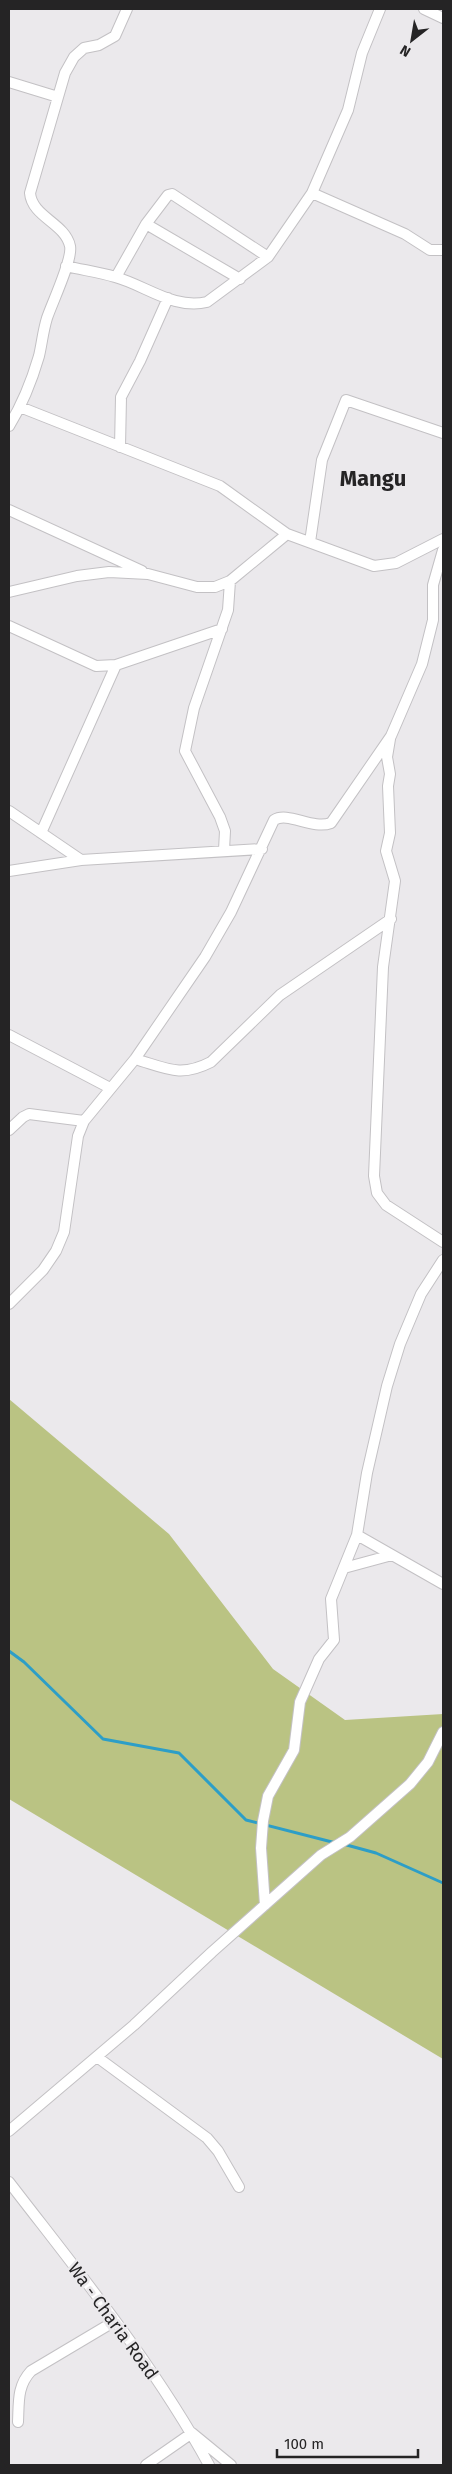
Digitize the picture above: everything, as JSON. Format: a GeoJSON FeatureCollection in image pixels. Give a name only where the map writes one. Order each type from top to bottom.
{"type":"FeatureCollection","features":[{"type":"Feature","properties":{"kind":"street"},"geometry":{"type":"LineString","coordinates":[[9,426],[20,407],[39,356],[42,334],[70,254],[67,237],[35,207],[31,201],[30,192],[65,74],[74,57],[84,48],[99,45],[115,36],[127,9]]}},
{"type":"Feature","properties":{"kind":"street"},"geometry":{"type":"LineString","coordinates":[[66,266],[116,277],[187,304],[202,303],[240,279],[268,257],[312,193],[348,110],[362,53],[380,9]]}},
{"type":"Feature","properties":{"kind":"street"},"geometry":{"type":"LineString","coordinates":[[424,9],[443,18]]}},
{"type":"Feature","properties":{"kind":"street"},"geometry":{"type":"LineString","coordinates":[[9,82],[58,97]]}},
{"type":"Feature","properties":{"kind":"street"},"geometry":{"type":"LineString","coordinates":[[312,193],[405,234],[430,250],[443,250]]}},
{"type":"Feature","properties":{"kind":"street"},"geometry":{"type":"LineString","coordinates":[[116,277],[146,224],[168,195],[172,194],[268,257]]}},
{"type":"Feature","properties":{"kind":"street"},"geometry":{"type":"LineString","coordinates":[[146,224],[240,279]]}},
{"type":"Feature","properties":{"kind":"street"},"geometry":{"type":"LineString","coordinates":[[120,447],[121,397],[140,361],[168,298]]}},
{"type":"Feature","properties":{"kind":"street"},"geometry":{"type":"LineString","coordinates":[[310,542],[322,460],[346,400],[443,433]]}},
{"type":"Feature","properties":{"kind":"street"},"geometry":{"type":"LineString","coordinates":[[20,407],[227,490],[287,534],[374,566],[396,563],[443,539]]}},
{"type":"Feature","properties":{"kind":"street"},"geometry":{"type":"LineString","coordinates":[[9,510],[148,574]]}},
{"type":"Feature","properties":{"kind":"street"},"geometry":{"type":"LineString","coordinates":[[9,592],[77,576],[109,572],[148,574],[206,588],[230,581],[287,534]]}},
{"type":"Feature","properties":{"kind":"street"},"geometry":{"type":"LineString","coordinates":[[9,1304],[42,1270],[56,1252],[64,1232],[78,1136],[84,1121],[135,1059],[205,957],[231,912],[274,820],[279,817],[312,825],[323,825],[330,822],[390,736],[430,642],[433,620],[433,585],[443,550]]}},
{"type":"Feature","properties":{"kind":"street"},"geometry":{"type":"LineString","coordinates":[[224,850],[225,831],[220,818],[185,751],[194,708],[228,610],[230,581]]}},
{"type":"Feature","properties":{"kind":"street"},"geometry":{"type":"LineString","coordinates":[[9,626],[96,666],[116,665],[222,629]]}},
{"type":"Feature","properties":{"kind":"street"},"geometry":{"type":"LineString","coordinates":[[41,833],[116,665]]}},
{"type":"Feature","properties":{"kind":"street"},"geometry":{"type":"LineString","coordinates":[[390,736],[387,756],[390,774],[388,786],[390,833],[386,851],[395,881],[382,967],[374,1176],[377,1193],[386,1205],[443,1242]]}},
{"type":"Feature","properties":{"kind":"street"},"geometry":{"type":"LineString","coordinates":[[9,810],[81,860]]}},
{"type":"Feature","properties":{"kind":"street"},"geometry":{"type":"LineString","coordinates":[[9,872],[81,860],[224,850],[240,852],[262,849]]}},
{"type":"Feature","properties":{"kind":"street"},"geometry":{"type":"LineString","coordinates":[[135,1059],[182,1072],[197,1069],[211,1062],[280,995],[390,919]]}},
{"type":"Feature","properties":{"kind":"street"},"geometry":{"type":"LineString","coordinates":[[9,1035],[110,1088]]}},
{"type":"Feature","properties":{"kind":"street"},"geometry":{"type":"LineString","coordinates":[[9,1130],[23,1116],[29,1114],[84,1121]]}},
{"type":"Feature","properties":{"kind":"street"},"geometry":{"type":"LineString","coordinates":[[265,1905],[261,1848],[262,1821],[268,1796],[294,1750],[300,1702],[319,1659],[334,1640],[331,1598],[357,1535],[380,1413],[400,1344],[421,1294],[443,1260]]}},
{"type":"Feature","properties":{"kind":"street"},"geometry":{"type":"LineString","coordinates":[[357,1535],[443,1584]]}},
{"type":"Feature","properties":{"kind":"street"},"geometry":{"type":"LineString","coordinates":[[344,1568],[392,1555]]}},
{"type":"Feature","properties":{"kind":"street"},"geometry":{"type":"LineString","coordinates":[[9,2132],[97,2057],[321,1856],[363,1827],[410,1784],[428,1762],[443,1732]]}},
{"type":"Feature","properties":{"kind":"street"},"geometry":{"type":"LineString","coordinates":[[97,2057],[207,2138],[218,2151],[239,2187]]}},
{"type":"Feature","properties":{"kind":"street","name":"Wa - Charia Road"},"geometry":{"type":"LineString","coordinates":[[9,2182],[116,2321],[192,2433],[210,2465]]}},
{"type":"Feature","properties":{"kind":"street"},"geometry":{"type":"LineString","coordinates":[[18,2422],[19,2389],[23,2379],[31,2371],[116,2321]]}},
{"type":"Feature","properties":{"kind":"street"},"geometry":{"type":"LineString","coordinates":[[146,2465],[192,2433],[231,2465]]}},
{"type":"Feature","properties":{"kind":"green space"},"geometry":{"type":"Polygon","coordinates":[[[9,1399],[169,1534],[273,1669],[345,1720],[443,1714],[443,2059],[9,1799],[9,1399]]]}},
{"type":"Feature","properties":{"kind":"waterway"},"geometry":{"type":"LineString","coordinates":[[9,1651],[24,1662],[103,1739],[179,1753],[246,1820],[336,1843]]}},
{"type":"Feature","properties":{"kind":"waterway"},"geometry":{"type":"LineString","coordinates":[[343,1844],[376,1853],[443,1883]]}},
{"type":"Feature","properties":{"kind":"district","name":"Mangu"},"geometry":{"type":"Point","coordinates":[373,478]}}]}
